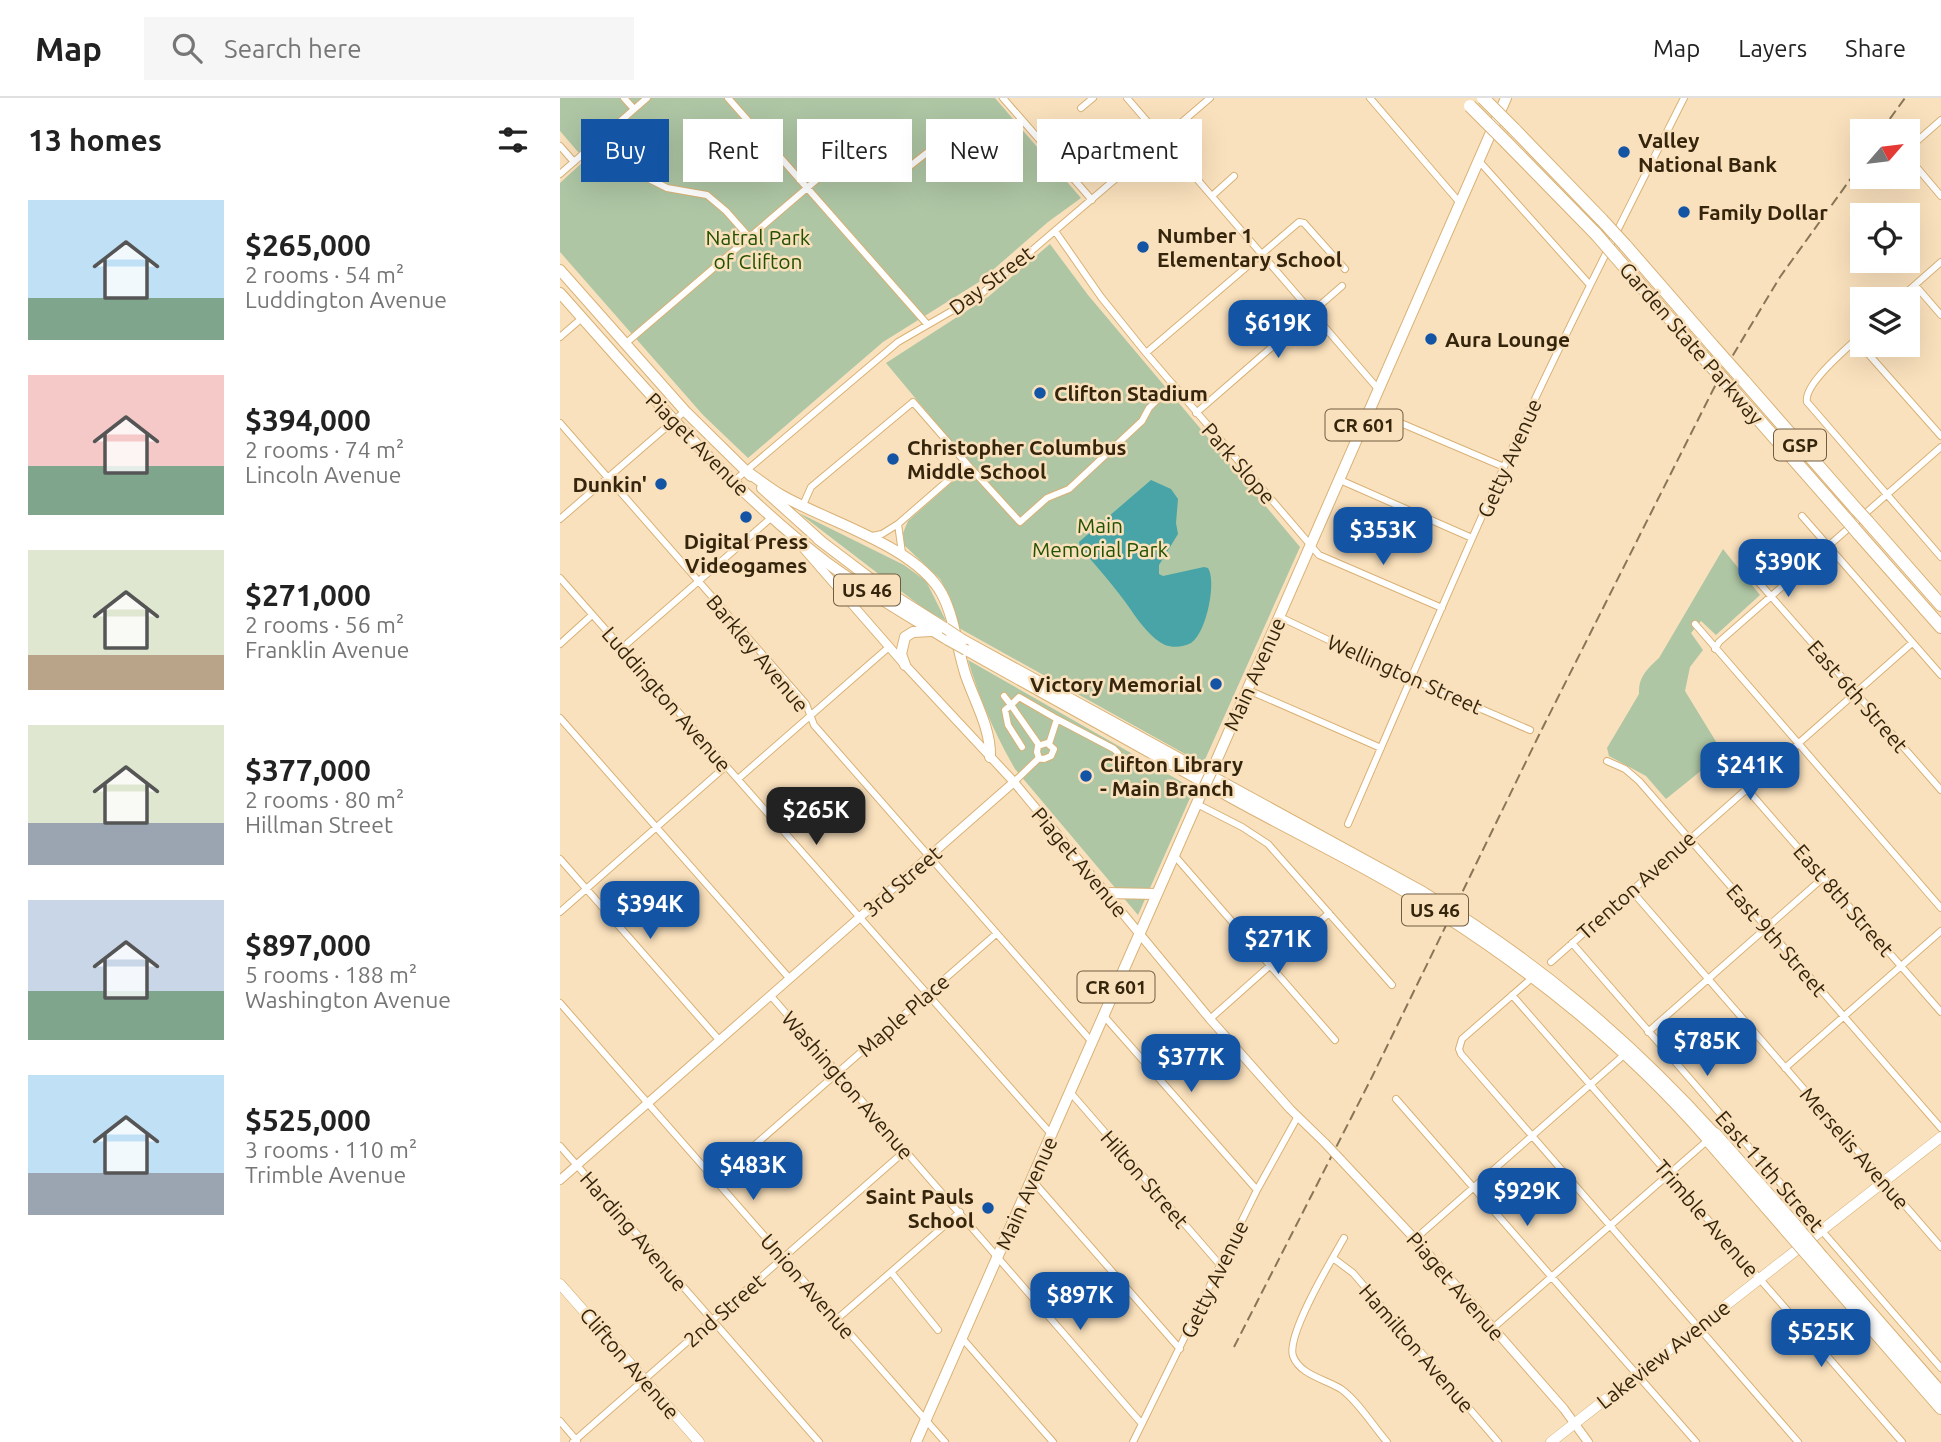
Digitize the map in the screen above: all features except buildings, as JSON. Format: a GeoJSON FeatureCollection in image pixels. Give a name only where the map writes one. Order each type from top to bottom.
{"type":"FeatureCollection","features":[{"type":"Feature","properties":{"kind":"highway","name":"Garden State Parkway"},"geometry":{"type":"LineString","coordinates":[[1483,98],[1625,245],[1941,606]]}},
{"type":"Feature","properties":{"kind":"highway","name":"Garden State Parkway"},"geometry":{"type":"LineString","coordinates":[[1466,102],[1596,234],[1941,627]]}},
{"type":"Feature","properties":{"kind":"highway","name":"US 46"},"geometry":{"type":"LineString","coordinates":[[1712,1137],[1818,1259],[1941,1393]]}},
{"type":"Feature","properties":{"kind":"highway","name":"US 46"},"geometry":{"type":"LineString","coordinates":[[1818,1259],[1941,1408]]}},
{"type":"Feature","properties":{"kind":"main road","name":"Main Avenue"},"geometry":{"type":"LineString","coordinates":[[916,1442],[1506,98]]}},
{"type":"Feature","properties":{"kind":"main road","name":"Piaget Avenue"},"geometry":{"type":"LineString","coordinates":[[560,270],[685,411],[822,542]]}},
{"type":"Feature","properties":{"kind":"main road","name":"Piaget Avenue"},"geometry":{"type":"LineString","coordinates":[[560,293],[672,421],[792,533]]}},
{"type":"Feature","properties":{"kind":"main road"},"geometry":{"type":"LineString","coordinates":[[746,471],[782,495],[902,554],[929,576],[947,604],[965,673],[991,751]]}},
{"type":"Feature","properties":{"kind":"main road"},"geometry":{"type":"LineString","coordinates":[[772,517],[781,513],[822,542]]}},
{"type":"Feature","properties":{"kind":"main road","name":"US 46"},"geometry":{"type":"LineString","coordinates":[[792,533],[862,587],[948,640],[965,645]]}},
{"type":"Feature","properties":{"kind":"main road","name":"US 46"},"geometry":{"type":"LineString","coordinates":[[822,542],[888,592],[945,628],[965,645],[1430,907],[1534,972],[1634,1050],[1670,1085],[1712,1137]]}},
{"type":"Feature","properties":{"kind":"main road"},"geometry":{"type":"LineString","coordinates":[[905,665],[901,654],[905,637],[913,632],[933,631]]}},
{"type":"Feature","properties":{"kind":"main road"},"geometry":{"type":"LineString","coordinates":[[1106,893],[1157,894]]}},
{"type":"Feature","properties":{"kind":"main road"},"geometry":{"type":"LineString","coordinates":[[1534,972],[1550,962]]}},
{"type":"Feature","properties":{"kind":"main road","name":"US 46"},"geometry":{"type":"LineString","coordinates":[[1534,972],[1712,1137]]}},
{"type":"Feature","properties":{"kind":"main road","name":"Lakeview Avenue"},"geometry":{"type":"LineString","coordinates":[[1551,1442],[1941,1137]]}},
{"type":"Feature","properties":{"kind":"main road","name":"Clifton Avenue"},"geometry":{"type":"LineString","coordinates":[[560,1284],[699,1442]]}},
{"type":"Feature","properties":{"kind":"street"},"geometry":{"type":"LineString","coordinates":[[624,98],[634,109]]}},
{"type":"Feature","properties":{"kind":"street"},"geometry":{"type":"LineString","coordinates":[[623,119],[647,98]]}},
{"type":"Feature","properties":{"kind":"street"},"geometry":{"type":"LineString","coordinates":[[728,98],[927,324]]}},
{"type":"Feature","properties":{"kind":"street"},"geometry":{"type":"LineString","coordinates":[[1003,98],[1092,200]]}},
{"type":"Feature","properties":{"kind":"street"},"geometry":{"type":"LineString","coordinates":[[1081,108],[1093,98]]}},
{"type":"Feature","properties":{"kind":"street"},"geometry":{"type":"LineString","coordinates":[[1127,98],[1145,119]]}},
{"type":"Feature","properties":{"kind":"street","name":"Day Street"},"geometry":{"type":"LineString","coordinates":[[1186,119],[1210,98]]}},
{"type":"Feature","properties":{"kind":"street"},"geometry":{"type":"LineString","coordinates":[[1370,98],[1460,203]]}},
{"type":"Feature","properties":{"kind":"street","name":"Getty Avenue"},"geometry":{"type":"LineString","coordinates":[[1348,824],[1504,467],[1590,285],[1684,98]]}},
{"type":"Feature","properties":{"kind":"street"},"geometry":{"type":"LineString","coordinates":[[1920,138],[1941,120]]}},
{"type":"Feature","properties":{"kind":"street"},"geometry":{"type":"LineString","coordinates":[[560,146],[574,162]]}},
{"type":"Feature","properties":{"kind":"street"},"geometry":{"type":"LineString","coordinates":[[625,344],[845,157],[874,161],[889,176],[896,177],[926,153]]}},
{"type":"Feature","properties":{"kind":"street"},"geometry":{"type":"LineString","coordinates":[[560,174],[581,156]]}},
{"type":"Feature","properties":{"kind":"street"},"geometry":{"type":"LineString","coordinates":[[1479,161],[1590,285]]}},
{"type":"Feature","properties":{"kind":"street"},"geometry":{"type":"LineString","coordinates":[[1920,171],[1941,196]]}},
{"type":"Feature","properties":{"kind":"street"},"geometry":{"type":"LineString","coordinates":[[1212,196],[1234,176]]}},
{"type":"Feature","properties":{"kind":"street"},"geometry":{"type":"LineString","coordinates":[[655,182],[667,188],[707,195],[726,211],[749,237]]}},
{"type":"Feature","properties":{"kind":"street","name":"Day Street"},"geometry":{"type":"LineString","coordinates":[[734,481],[898,342],[981,294],[1113,182]]}},
{"type":"Feature","properties":{"kind":"street"},"geometry":{"type":"LineString","coordinates":[[1200,182],[1379,390]]}},
{"type":"Feature","properties":{"kind":"street"},"geometry":{"type":"LineString","coordinates":[[1146,353],[1299,222],[1304,223],[1345,269]]}},
{"type":"Feature","properties":{"kind":"street","name":"Park Slope"},"geometry":{"type":"LineString","coordinates":[[1055,231],[1087,278],[1146,353],[1320,555],[1442,608]]}},
{"type":"Feature","properties":{"kind":"street"},"geometry":{"type":"LineString","coordinates":[[1913,287],[1941,262]]}},
{"type":"Feature","properties":{"kind":"street"},"geometry":{"type":"LineString","coordinates":[[1915,285],[1941,315]]}},
{"type":"Feature","properties":{"kind":"street"},"geometry":{"type":"LineString","coordinates":[[1196,413],[1342,286]]}},
{"type":"Feature","properties":{"kind":"street"},"geometry":{"type":"LineString","coordinates":[[560,337],[582,318]]}},
{"type":"Feature","properties":{"kind":"street"},"geometry":{"type":"LineString","coordinates":[[1850,346],[1824,372],[1806,397],[1814,410],[1941,557]]}},
{"type":"Feature","properties":{"kind":"street"},"geometry":{"type":"LineString","coordinates":[[1871,357],[1941,436]]}},
{"type":"Feature","properties":{"kind":"street"},"geometry":{"type":"LineString","coordinates":[[803,505],[811,487],[913,402],[1020,522],[1047,498],[1069,489],[1142,421],[1149,408],[1172,384]]}},
{"type":"Feature","properties":{"kind":"street"},"geometry":{"type":"LineString","coordinates":[[1370,410],[1504,467]]}},
{"type":"Feature","properties":{"kind":"street"},"geometry":{"type":"LineString","coordinates":[[560,519],[685,411]]}},
{"type":"Feature","properties":{"kind":"street","name":"Barkley Avenue"},"geometry":{"type":"LineString","coordinates":[[560,423],[806,704],[814,725],[1092,1042]]}},
{"type":"Feature","properties":{"kind":"street"},"geometry":{"type":"LineString","coordinates":[[1715,649],[1719,642],[1770,596],[1941,447]]}},
{"type":"Feature","properties":{"kind":"street"},"geometry":{"type":"LineString","coordinates":[[868,537],[882,534],[898,524],[967,464]]}},
{"type":"Feature","properties":{"kind":"street"},"geometry":{"type":"LineString","coordinates":[[1340,480],[1472,538]]}},
{"type":"Feature","properties":{"kind":"street"},"geometry":{"type":"LineString","coordinates":[[1802,516],[1941,675]]}},
{"type":"Feature","properties":{"kind":"street"},"geometry":{"type":"LineString","coordinates":[[622,648],[772,517]]}},
{"type":"Feature","properties":{"kind":"street"},"geometry":{"type":"LineString","coordinates":[[898,524],[902,554]]}},
{"type":"Feature","properties":{"kind":"street","name":"Piaget Avenue"},"geometry":{"type":"LineString","coordinates":[[792,533],[905,665],[991,751],[1210,1019],[1415,1238],[1588,1442]]}},
{"type":"Feature","properties":{"kind":"street","name":"East 6th Street"},"geometry":{"type":"LineString","coordinates":[[1748,570],[1941,790]]}},
{"type":"Feature","properties":{"kind":"street","name":"Luddington Avenue"},"geometry":{"type":"LineString","coordinates":[[560,578],[1052,1135]]}},
{"type":"Feature","properties":{"kind":"street"},"geometry":{"type":"LineString","coordinates":[[560,644],[592,615]]}},
{"type":"Feature","properties":{"kind":"street","name":"Wellington Street"},"geometry":{"type":"LineString","coordinates":[[1280,617],[1530,730]]}},
{"type":"Feature","properties":{"kind":"street"},"geometry":{"type":"LineString","coordinates":[[1695,624],[1941,908]]}},
{"type":"Feature","properties":{"kind":"street","name":"Trenton Avenue"},"geometry":{"type":"LineString","coordinates":[[1550,962],[1912,643]]}},
{"type":"Feature","properties":{"kind":"street"},"geometry":{"type":"LineString","coordinates":[[738,779],[889,647]]}},
{"type":"Feature","properties":{"kind":"street"},"geometry":{"type":"LineString","coordinates":[[1248,690],[1381,748]]}},
{"type":"Feature","properties":{"kind":"street"},"geometry":{"type":"LineString","coordinates":[[1004,696],[1040,746]]}},
{"type":"Feature","properties":{"kind":"street"},"geometry":{"type":"LineString","coordinates":[[1023,747],[1008,725],[1005,710],[1019,697],[1114,748],[1122,767]]}},
{"type":"Feature","properties":{"kind":"street","name":"Washington Avenue"},"geometry":{"type":"LineString","coordinates":[[560,718],[790,979],[771,996],[1142,1424]]}},
{"type":"Feature","properties":{"kind":"street"},"geometry":{"type":"LineString","coordinates":[[1049,744],[1057,719]]}},
{"type":"Feature","properties":{"kind":"street"},"geometry":{"type":"LineString","coordinates":[[1040,746],[1049,744]]}},
{"type":"Feature","properties":{"kind":"street"},"geometry":{"type":"LineString","coordinates":[[1014,782],[1039,758],[1044,759],[1053,754],[1054,750],[1049,744]]}},
{"type":"Feature","properties":{"kind":"street"},"geometry":{"type":"LineString","coordinates":[[1039,758],[1037,752],[1040,746]]}},
{"type":"Feature","properties":{"kind":"street","name":"East 9th Street"},"geometry":{"type":"LineString","coordinates":[[1607,761],[1625,769],[1639,781],[1941,1128]]}},
{"type":"Feature","properties":{"kind":"street"},"geometry":{"type":"LineString","coordinates":[[560,912],[726,766]]}},
{"type":"Feature","properties":{"kind":"street","name":"3rd Street"},"geometry":{"type":"LineString","coordinates":[[790,979],[1014,782]]}},
{"type":"Feature","properties":{"kind":"street","name":"East 8th Street"},"geometry":{"type":"LineString","coordinates":[[1746,788],[1941,1012]]}},
{"type":"Feature","properties":{"kind":"street"},"geometry":{"type":"LineString","coordinates":[[1199,799],[1268,844],[1392,985]]}},
{"type":"Feature","properties":{"kind":"street"},"geometry":{"type":"LineString","coordinates":[[1174,855],[1335,1040]]}},
{"type":"Feature","properties":{"kind":"street"},"geometry":{"type":"LineString","coordinates":[[560,859],[719,1041]]}},
{"type":"Feature","properties":{"kind":"street"},"geometry":{"type":"LineString","coordinates":[[1648,1032],[1824,877]]}},
{"type":"Feature","properties":{"kind":"street","name":"Merselis Avenue"},"geometry":{"type":"LineString","coordinates":[[1631,890],[1941,1247]]}},
{"type":"Feature","properties":{"kind":"street"},"geometry":{"type":"LineString","coordinates":[[1210,1019],[1329,913]]}},
{"type":"Feature","properties":{"kind":"street"},"geometry":{"type":"LineString","coordinates":[[1785,1068],[1941,931]]}},
{"type":"Feature","properties":{"kind":"street","name":"Maple Place"},"geometry":{"type":"LineString","coordinates":[[715,1180],[996,934]]}},
{"type":"Feature","properties":{"kind":"street","name":"East 11th Street"},"geometry":{"type":"LineString","coordinates":[[1572,943],[1941,1368]]}},
{"type":"Feature","properties":{"kind":"street"},"geometry":{"type":"LineString","coordinates":[[1534,972],[1462,1039],[1459,1049],[1463,1057],[1798,1442]]}},
{"type":"Feature","properties":{"kind":"street","name":"Trimble Avenue"},"geometry":{"type":"LineString","coordinates":[[1512,995],[1902,1442]]}},
{"type":"Feature","properties":{"kind":"street"},"geometry":{"type":"LineString","coordinates":[[560,1180],[771,996]]}},
{"type":"Feature","properties":{"kind":"street","name":"Union Avenue"},"geometry":{"type":"LineString","coordinates":[[560,1003],[945,1442]]}},
{"type":"Feature","properties":{"kind":"street"},"geometry":{"type":"LineString","coordinates":[[1104,1016],[1257,1190]]}},
{"type":"Feature","properties":{"kind":"street"},"geometry":{"type":"LineString","coordinates":[[1415,1238],[1625,1054]]}},
{"type":"Feature","properties":{"kind":"street","name":"Hilton Street"},"geometry":{"type":"LineString","coordinates":[[1070,1093],[1221,1266]]}},
{"type":"Feature","properties":{"kind":"street"},"geometry":{"type":"LineString","coordinates":[[1396,1099],[1696,1442]]}},
{"type":"Feature","properties":{"kind":"street","name":"Getty Avenue"},"geometry":{"type":"LineString","coordinates":[[1133,1442],[1257,1190],[1298,1116]]}},
{"type":"Feature","properties":{"kind":"street"},"geometry":{"type":"LineString","coordinates":[[1493,1328],[1712,1137]]}},
{"type":"Feature","properties":{"kind":"street","name":"Harding Avenue"},"geometry":{"type":"LineString","coordinates":[[560,1146],[819,1442]]}},
{"type":"Feature","properties":{"kind":"street","name":"2nd Street"},"geometry":{"type":"LineString","coordinates":[[576,1441],[906,1150]]}},
{"type":"Feature","properties":{"kind":"street"},"geometry":{"type":"LineString","coordinates":[[1032,1180],[1180,1349]]}},
{"type":"Feature","properties":{"kind":"street"},"geometry":{"type":"LineString","coordinates":[[837,1318],[960,1212]]}},
{"type":"Feature","properties":{"kind":"street"},"geometry":{"type":"LineString","coordinates":[[1344,1238],[1293,1336],[1292,1354],[1307,1372],[1341,1390],[1387,1442]]}},
{"type":"Feature","properties":{"kind":"street","name":"Hamilton Avenue"},"geometry":{"type":"LineString","coordinates":[[1333,1258],[1348,1267],[1498,1442]]}},
{"type":"Feature","properties":{"kind":"street"},"geometry":{"type":"LineString","coordinates":[[891,1272],[938,1330]]}},
{"type":"Feature","properties":{"kind":"street"},"geometry":{"type":"LineString","coordinates":[[962,1338],[1053,1442]]}},
{"type":"Feature","properties":{"kind":"street"},"geometry":{"type":"LineString","coordinates":[[560,1421],[576,1441]]}},
{"type":"Feature","properties":{"kind":"green space","name":"Natral Park of Clifton"},"geometry":{"type":"Polygon","coordinates":[[[560,98],[995,98],[1013,119],[926,119],[926,182],[1023,182],[1023,131],[1037,147],[1037,182],[1067,182],[1081,198],[1048,222],[979,282],[883,342],[748,458],[703,415],[560,252],[560,183],[581,164],[581,182],[669,182],[669,119],[581,119],[581,155],[560,131],[560,98]]]}},
{"type":"Feature","properties":{"kind":"green space","name":"Main Memorial Park"},"geometry":{"type":"Polygon","coordinates":[[[1050,244],[1088,295],[1300,547],[1203,764],[959,628],[950,597],[940,579],[904,545],[903,533],[908,521],[971,465],[886,363],[988,297],[1050,244]]]}},
{"type":"Feature","properties":{"kind":"green space"},"geometry":{"type":"Polygon","coordinates":[[[799,513],[904,565],[926,581],[946,621],[927,611],[799,513]]]}},
{"type":"Feature","properties":{"kind":"green space"},"geometry":{"type":"Polygon","coordinates":[[[1723,549],[1760,595],[1716,635],[1701,621],[1691,633],[1703,650],[1690,667],[1685,691],[1723,753],[1666,799],[1646,776],[1609,756],[1607,748],[1639,694],[1644,674],[1659,658],[1723,549]]]}},
{"type":"Feature","properties":{"kind":"green space"},"geometry":{"type":"Polygon","coordinates":[[[968,660],[1194,789],[1138,915],[1015,769],[988,716],[968,660]]]}},
{"type":"Feature","properties":{"kind":"water"},"geometry":{"type":"Polygon","coordinates":[[[1151,480],[1171,489],[1178,499],[1178,534],[1159,565],[1159,574],[1163,576],[1204,567],[1208,568],[1210,575],[1211,596],[1205,619],[1196,638],[1182,646],[1165,645],[1151,634],[1080,547],[1079,542],[1151,480]]]}},
{"type":"Feature","properties":{"kind":"railway"},"geometry":{"type":"LineString","coordinates":[[1890,119],[1905,98]]}},
{"type":"Feature","properties":{"kind":"railway"},"geometry":{"type":"LineString","coordinates":[[1234,1347],[1372,1077],[1539,735],[1718,380],[1780,277],[1850,180]]}},
{"type":"Feature","properties":{"kind":"place","name":"Valley National Bank"},"geometry":{"type":"Point","coordinates":[1624,152]}},
{"type":"Feature","properties":{"kind":"place","name":"Family Dollar"},"geometry":{"type":"Point","coordinates":[1684,212]}},
{"type":"Feature","properties":{"kind":"place","name":"Number 1 Elementary School"},"geometry":{"type":"Point","coordinates":[1143,247]}},
{"type":"Feature","properties":{"kind":"place","name":"Aura Lounge"},"geometry":{"type":"Point","coordinates":[1431,339]}},
{"type":"Feature","properties":{"kind":"place","name":"Clifton Stadium"},"geometry":{"type":"Point","coordinates":[1040,393]}},
{"type":"Feature","properties":{"kind":"place","name":"Christopher Columbus Middle School"},"geometry":{"type":"Point","coordinates":[893,459]}},
{"type":"Feature","properties":{"kind":"place","name":"Dunkin'"},"geometry":{"type":"Point","coordinates":[661,484]}},
{"type":"Feature","properties":{"kind":"place","name":"Digital Press Videogames"},"geometry":{"type":"Point","coordinates":[746,517]}},
{"type":"Feature","properties":{"kind":"place","name":"Victory Memorial"},"geometry":{"type":"Point","coordinates":[1216,684]}},
{"type":"Feature","properties":{"kind":"place","name":"Clifton Library - Main Branch"},"geometry":{"type":"Point","coordinates":[1086,776]}},
{"type":"Feature","properties":{"kind":"place","name":"Saint Pauls School"},"geometry":{"type":"Point","coordinates":[988,1208]}}]}
